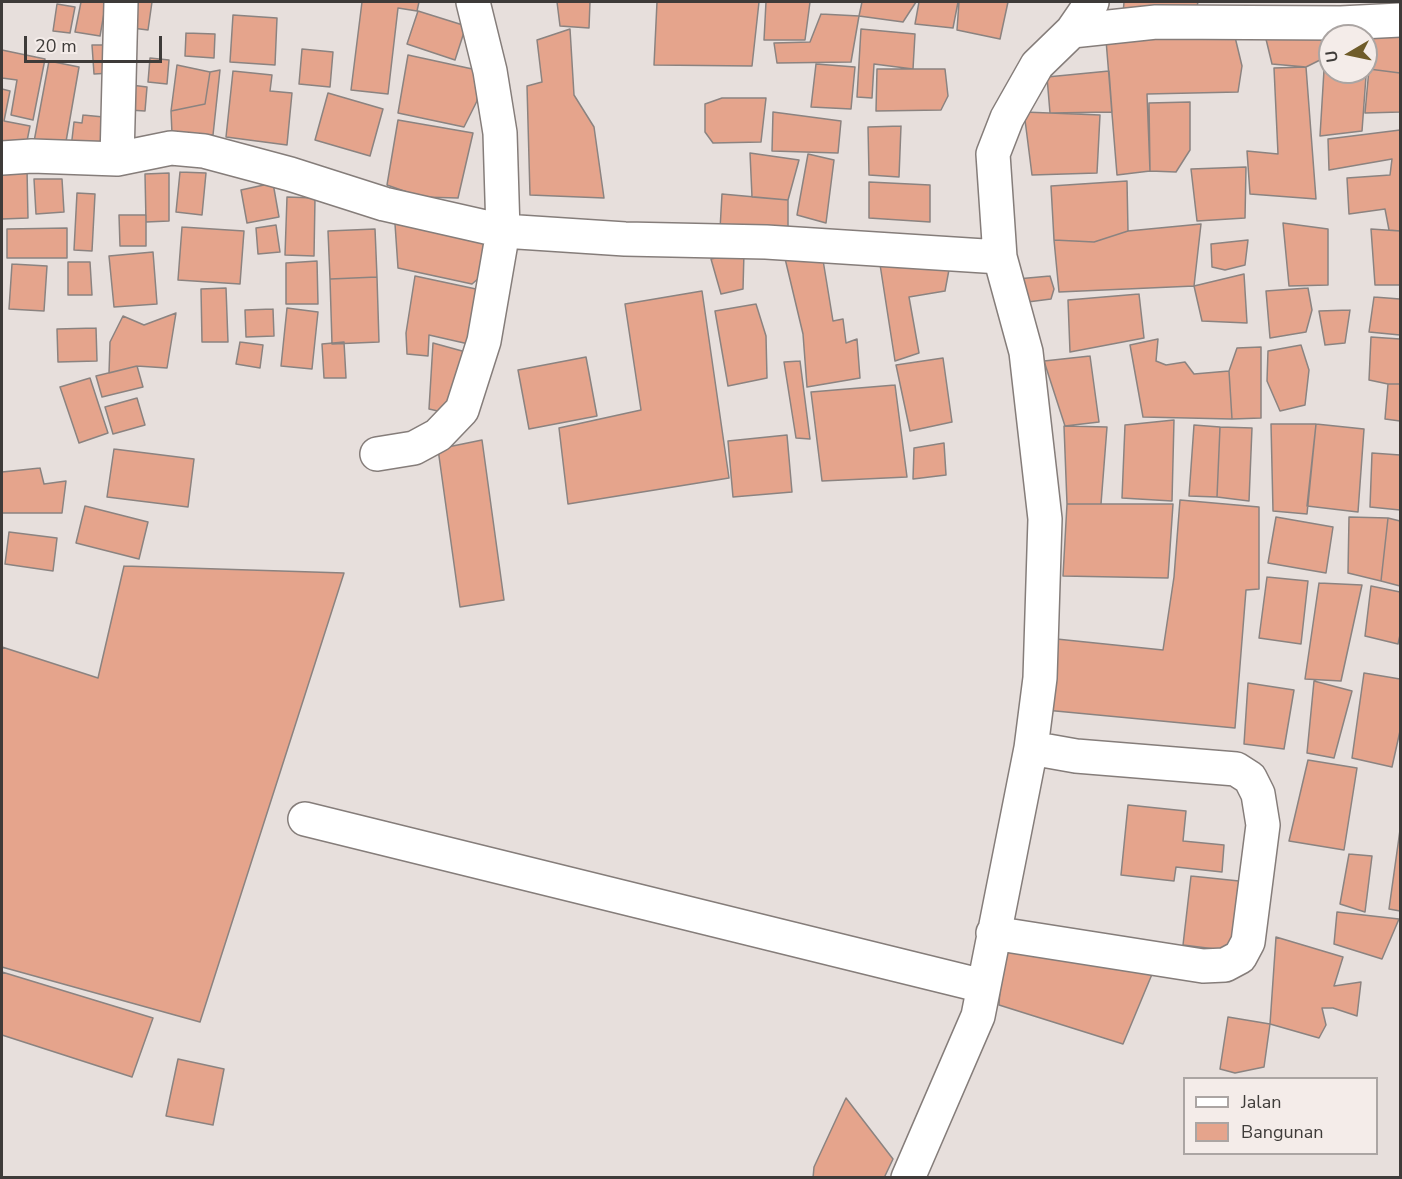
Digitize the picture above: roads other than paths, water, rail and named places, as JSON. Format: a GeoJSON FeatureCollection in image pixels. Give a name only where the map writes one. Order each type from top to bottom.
{"type":"FeatureCollection","features":[{"type":"Feature","properties":{"kind":"street"},"geometry":{"type":"LineString","coordinates":[[117,159],[121,2]]}},
{"type":"Feature","properties":{"kind":"street"},"geometry":{"type":"LineString","coordinates":[[377,454],[414,448],[438,435],[462,410],[484,341],[503,231],[500,133],[490,71],[473,2]]}},
{"type":"Feature","properties":{"kind":"street"},"geometry":{"type":"LineString","coordinates":[[908,1178],[978,1016],[1032,747],[1040,678],[1045,519],[1026,351],[1000,257],[993,154],[1007,118],[1037,65],[1072,31],[1092,2]]}},
{"type":"Feature","properties":{"kind":"street"},"geometry":{"type":"LineString","coordinates":[[1072,31],[1156,22],[1341,23],[1401,20]]}},
{"type":"Feature","properties":{"kind":"street"},"geometry":{"type":"LineString","coordinates":[[2,159],[32,156],[117,159],[171,148],[204,151],[290,174],[384,204],[503,231],[625,239],[766,242],[1000,257]]}},
{"type":"Feature","properties":{"kind":"street"},"geometry":{"type":"LineString","coordinates":[[993,933],[1203,966],[1225,965],[1240,957],[1248,942],[1263,825],[1258,794],[1250,778],[1236,769],[1076,756],[1032,747]]}},
{"type":"Feature","properties":{"kind":"street"},"geometry":{"type":"LineString","coordinates":[[305,819],[983,986]]}}]}
